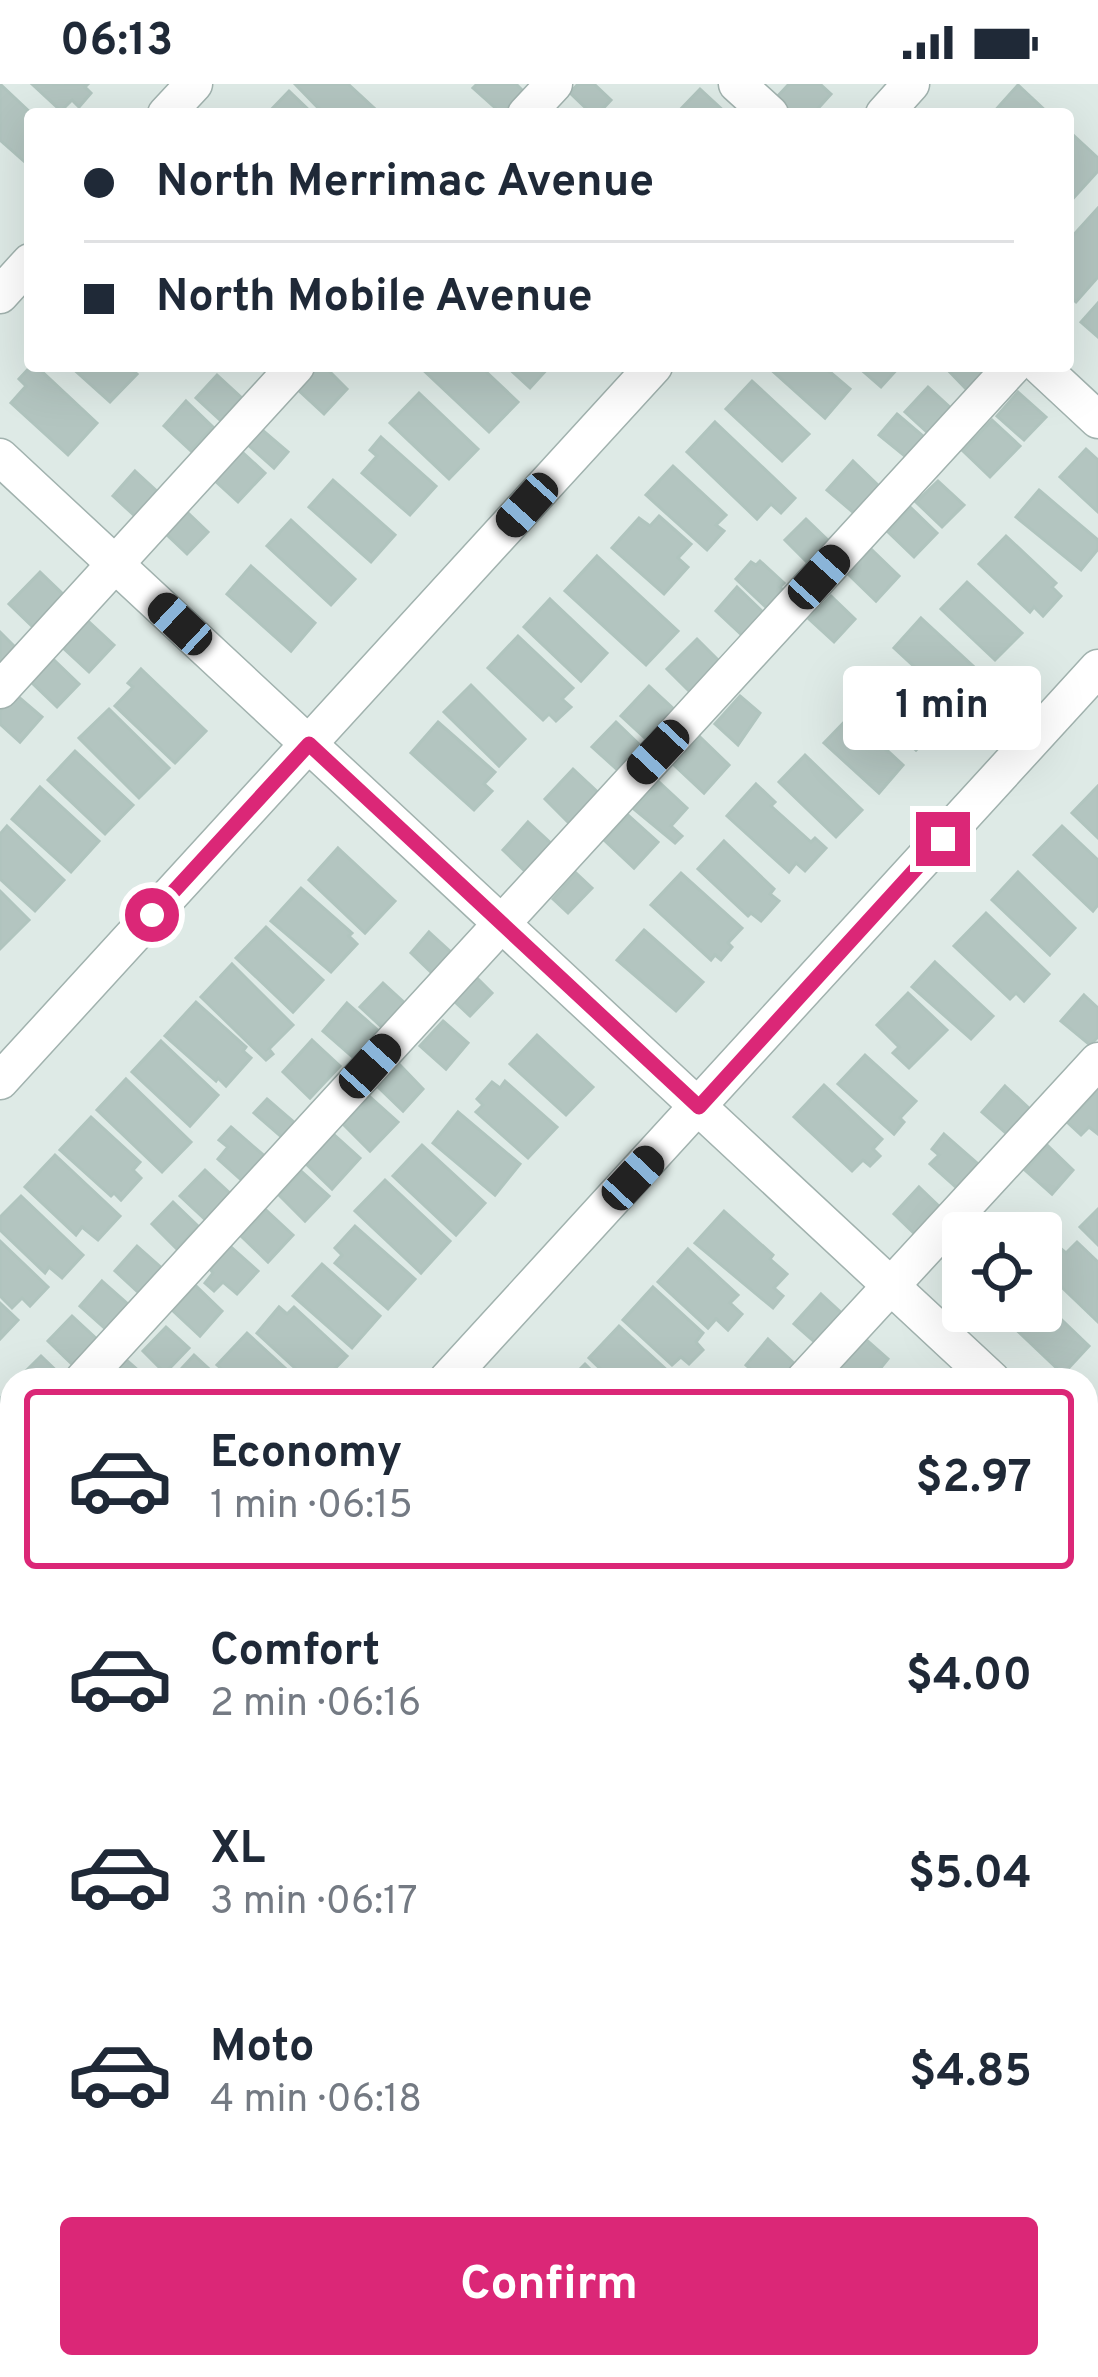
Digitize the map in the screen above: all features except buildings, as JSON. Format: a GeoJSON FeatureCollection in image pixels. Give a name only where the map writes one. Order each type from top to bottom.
{"type":"FeatureCollection","features":[{"type":"Feature","properties":{"kind":"street"},"geometry":{"type":"LineString","coordinates":[[172,108],[194,84]]}},
{"type":"Feature","properties":{"kind":"street"},"geometry":{"type":"LineString","coordinates":[[532,108],[554,84]]}},
{"type":"Feature","properties":{"kind":"street"},"geometry":{"type":"LineString","coordinates":[[737,84],[763,108]]}},
{"type":"Feature","properties":{"kind":"street"},"geometry":{"type":"LineString","coordinates":[[889,108],[911,84]]}},
{"type":"Feature","properties":{"kind":"street"},"geometry":{"type":"LineString","coordinates":[[0,295],[24,269]]}},
{"type":"Feature","properties":{"kind":"street"},"geometry":{"type":"LineString","coordinates":[[0,690],[291,372]]}},
{"type":"Feature","properties":{"kind":"street"},"geometry":{"type":"LineString","coordinates":[[0,1081],[650,372]]}},
{"type":"Feature","properties":{"kind":"street"},"geometry":{"type":"LineString","coordinates":[[94,1368],[1007,372]]}},
{"type":"Feature","properties":{"kind":"street"},"geometry":{"type":"LineString","coordinates":[[1046,372],[1098,420]]}},
{"type":"Feature","properties":{"kind":"street"},"geometry":{"type":"LineString","coordinates":[[0,457],[979,1368]]}},
{"type":"Feature","properties":{"kind":"street"},"geometry":{"type":"LineString","coordinates":[[458,1368],[1098,668]]}},
{"type":"Feature","properties":{"kind":"street"},"geometry":{"type":"LineString","coordinates":[[816,1368],[1098,1061]]}},
{"type":"Feature","properties":{"kind":"route"},"geometry":{"type":"LineString","coordinates":[[152,915],[309,744],[699,1107],[943,839]]}}]}
